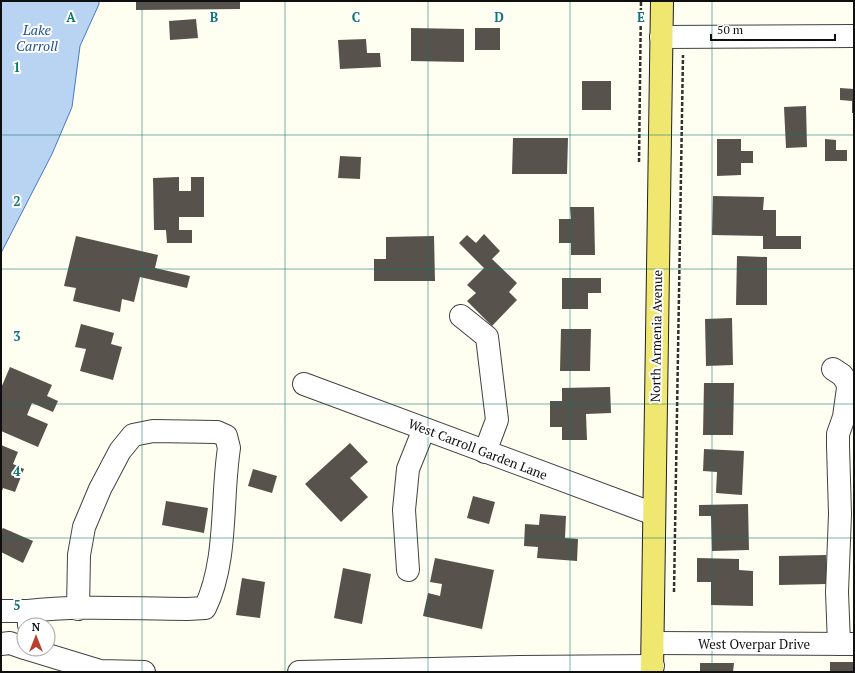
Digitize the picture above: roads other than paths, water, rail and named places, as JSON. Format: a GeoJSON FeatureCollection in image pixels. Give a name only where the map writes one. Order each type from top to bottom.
{"type":"FeatureCollection","features":[{"type":"Feature","properties":{"kind":"main road","name":"North Armenia Avenue"},"geometry":{"type":"LineString","coordinates":[[652,669],[661,2]]}},
{"type":"Feature","properties":{"kind":"street"},"geometry":{"type":"LineString","coordinates":[[661,37],[854,36]]}},
{"type":"Feature","properties":{"kind":"street"},"geometry":{"type":"LineString","coordinates":[[461,316],[487,337],[497,420],[485,452]]}},
{"type":"Feature","properties":{"kind":"street"},"geometry":{"type":"LineString","coordinates":[[833,370],[842,375],[847,382],[848,388],[838,446],[840,514],[837,592],[846,644]]}},
{"type":"Feature","properties":{"kind":"street","name":"West Carroll Garden Lane"},"geometry":{"type":"LineString","coordinates":[[304,384],[654,514]]}},
{"type":"Feature","properties":{"kind":"street"},"geometry":{"type":"LineString","coordinates":[[408,570],[404,510],[408,469],[424,429]]}},
{"type":"Feature","properties":{"kind":"street"},"geometry":{"type":"LineString","coordinates":[[34,617],[78,609],[205,608],[210,597],[219,562],[229,448],[226,436],[217,432],[153,431],[133,435],[120,451],[100,489],[84,527],[78,555],[78,609]]}},
{"type":"Feature","properties":{"kind":"street"},"geometry":{"type":"LineString","coordinates":[[1,611],[25,617]]}},
{"type":"Feature","properties":{"kind":"street","name":"West Overpar Drive"},"geometry":{"type":"LineString","coordinates":[[653,643],[846,644]]}},
{"type":"Feature","properties":{"kind":"street"},"geometry":{"type":"LineString","coordinates":[[1,644],[16,646]]}},
{"type":"Feature","properties":{"kind":"street"},"geometry":{"type":"LineString","coordinates":[[54,657],[100,671],[144,672]]}},
{"type":"Feature","properties":{"kind":"street"},"geometry":{"type":"LineString","coordinates":[[299,672],[512,667],[652,669]]}},
{"type":"Feature","properties":{"kind":"water","name":"Lake Carroll"},"geometry":{"type":"Polygon","coordinates":[[[1,1],[99,1],[99,4],[80,46],[72,107],[52,154],[1,253],[1,1]]]}}]}
